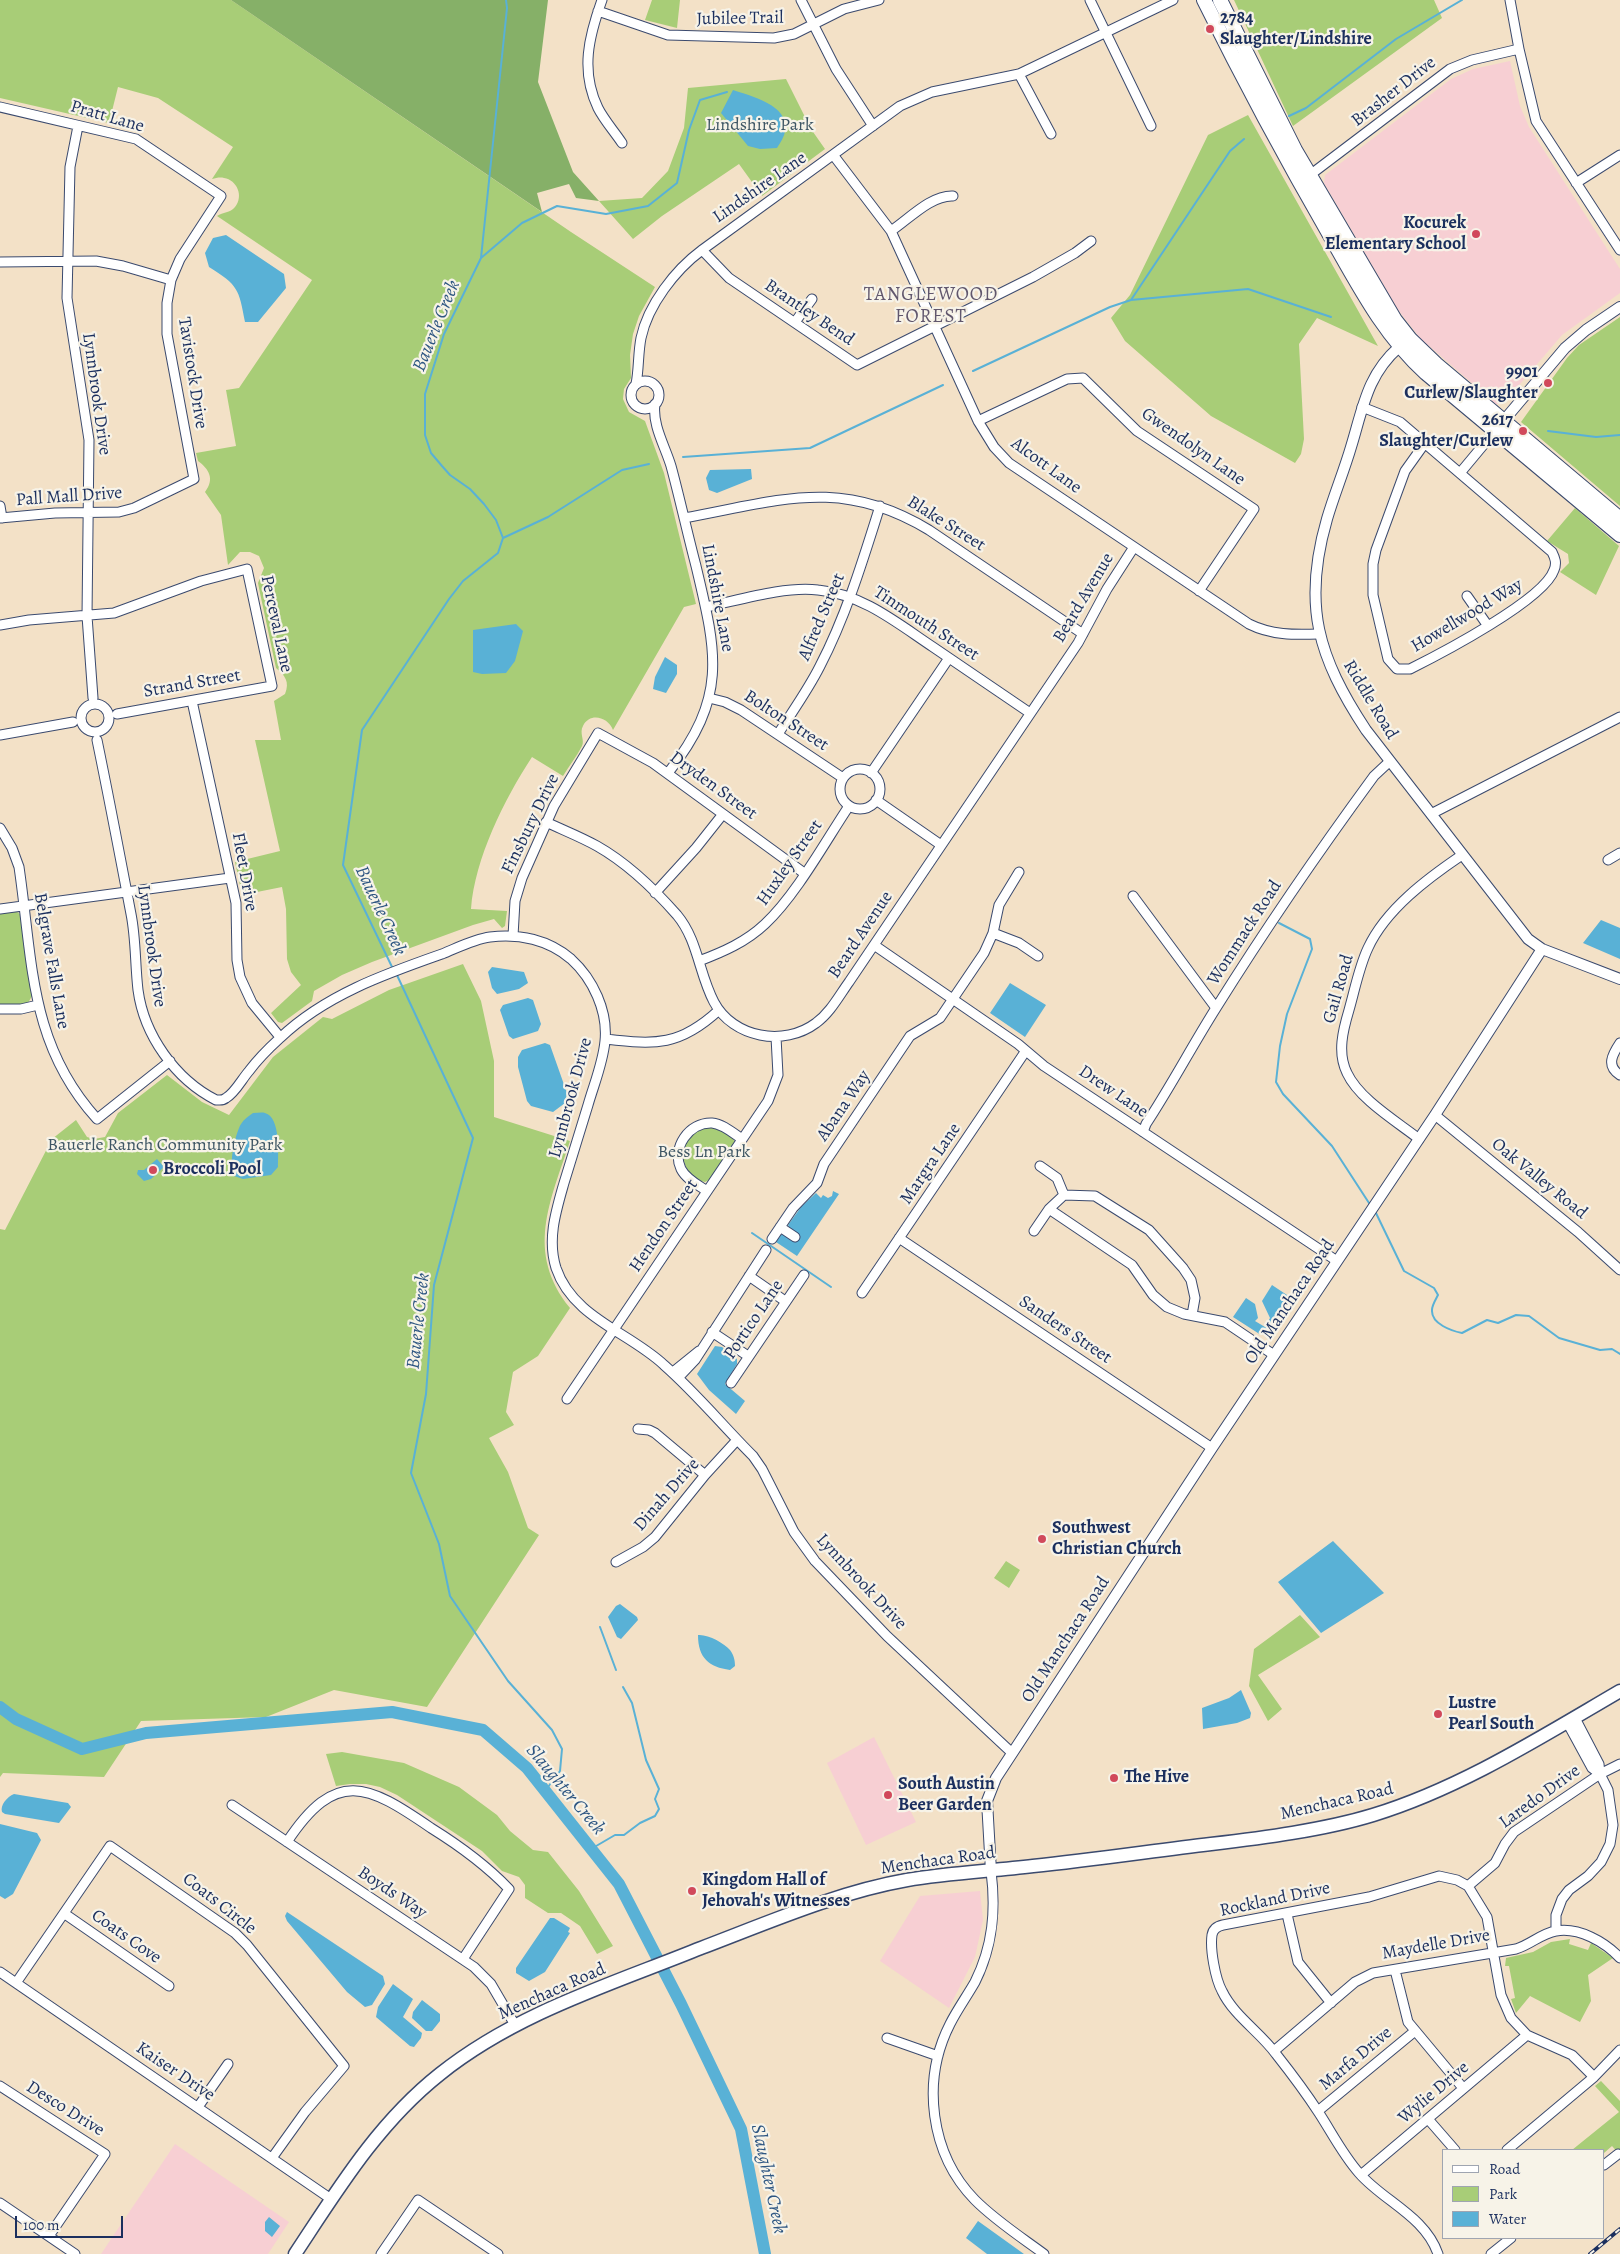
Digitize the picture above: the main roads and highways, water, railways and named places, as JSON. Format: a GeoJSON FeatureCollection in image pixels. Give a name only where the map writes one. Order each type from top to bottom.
{"type":"FeatureCollection","features":[{"type":"Feature","properties":{"kind":"main road"},"geometry":{"type":"LineString","coordinates":[[1204,0],[1257,105],[1394,320],[1424,353],[1499,426],[1620,535]]}},
{"type":"Feature","properties":{"kind":"main road"},"geometry":{"type":"LineString","coordinates":[[1220,0],[1281,123],[1304,179],[1373,309],[1399,347],[1415,362],[1620,519]]}},
{"type":"Feature","properties":{"kind":"main road","name":"Menchaca Road"},"geometry":{"type":"LineString","coordinates":[[295,2254],[364,2153],[406,2104],[439,2075],[475,2048],[515,2025],[547,2010],[767,1922],[867,1889],[908,1880],[1255,1838],[1372,1816],[1418,1800],[1450,1785],[1571,1720],[1620,1691]]}},
{"type":"Feature","properties":{"kind":"water"},"geometry":{"type":"Polygon","coordinates":[[[733,90],[767,103],[781,114],[785,121],[785,132],[777,148],[760,149],[748,146],[721,113],[733,90]]]}},
{"type":"Feature","properties":{"kind":"water"},"geometry":{"type":"Polygon","coordinates":[[[226,235],[284,274],[286,288],[258,322],[245,322],[236,289],[209,267],[205,253],[213,238],[226,235]]]}},
{"type":"Feature","properties":{"kind":"water"},"geometry":{"type":"Polygon","coordinates":[[[751,469],[752,479],[717,493],[709,490],[706,478],[710,470],[751,469]]]}},
{"type":"Feature","properties":{"kind":"water"},"geometry":{"type":"Polygon","coordinates":[[[516,624],[523,631],[515,661],[506,673],[482,674],[473,672],[473,630],[516,624]]]}},
{"type":"Feature","properties":{"kind":"water"},"geometry":{"type":"Polygon","coordinates":[[[665,657],[677,665],[677,674],[666,693],[653,689],[655,677],[665,657]]]}},
{"type":"Feature","properties":{"kind":"water"},"geometry":{"type":"Polygon","coordinates":[[[1601,920],[1620,928],[1620,959],[1583,943],[1601,920]]]}},
{"type":"Feature","properties":{"kind":"water"},"geometry":{"type":"Polygon","coordinates":[[[492,967],[524,972],[528,983],[519,989],[497,994],[492,988],[488,972],[492,967]]]}},
{"type":"Feature","properties":{"kind":"water"},"geometry":{"type":"Polygon","coordinates":[[[1010,983],[1046,1005],[1025,1037],[990,1013],[1010,983]]]}},
{"type":"Feature","properties":{"kind":"water"},"geometry":{"type":"Polygon","coordinates":[[[528,998],[533,1000],[541,1024],[538,1031],[513,1039],[509,1036],[500,1010],[503,1005],[528,998]]]}},
{"type":"Feature","properties":{"kind":"water"},"geometry":{"type":"Polygon","coordinates":[[[545,1043],[550,1045],[567,1093],[565,1103],[553,1112],[531,1106],[527,1101],[518,1067],[518,1057],[522,1050],[545,1043]]]}},
{"type":"Feature","properties":{"kind":"water"},"geometry":{"type":"Polygon","coordinates":[[[253,1113],[265,1113],[274,1121],[278,1137],[278,1167],[271,1175],[243,1179],[234,1176],[232,1171],[233,1150],[241,1124],[253,1113]]]}},
{"type":"Feature","properties":{"kind":"water","name":"Broccoli Pool"},"geometry":{"type":"Polygon","coordinates":[[[157,1159],[164,1167],[151,1179],[144,1181],[137,1174],[138,1170],[144,1170],[157,1159]]]}},
{"type":"Feature","properties":{"kind":"water"},"geometry":{"type":"Polygon","coordinates":[[[833,1191],[839,1194],[797,1256],[776,1242],[781,1235],[785,1235],[790,1229],[788,1225],[801,1207],[816,1193],[821,1198],[823,1195],[828,1198],[832,1196],[833,1191]]]}},
{"type":"Feature","properties":{"kind":"water"},"geometry":{"type":"Polygon","coordinates":[[[1272,1285],[1290,1297],[1287,1301],[1288,1305],[1270,1333],[1261,1335],[1233,1317],[1246,1298],[1255,1304],[1258,1318],[1255,1321],[1265,1327],[1270,1318],[1262,1301],[1272,1285]]]}},
{"type":"Feature","properties":{"kind":"water"},"geometry":{"type":"Polygon","coordinates":[[[715,1346],[722,1347],[737,1359],[737,1364],[725,1384],[745,1401],[736,1414],[709,1390],[697,1374],[715,1346]]]}},
{"type":"Feature","properties":{"kind":"water"},"geometry":{"type":"Polygon","coordinates":[[[1333,1541],[1384,1593],[1321,1633],[1278,1582],[1333,1541]]]}},
{"type":"Feature","properties":{"kind":"water"},"geometry":{"type":"Polygon","coordinates":[[[620,1604],[637,1617],[638,1620],[621,1639],[617,1637],[608,1617],[616,1606],[620,1604]]]}},
{"type":"Feature","properties":{"kind":"water"},"geometry":{"type":"Polygon","coordinates":[[[698,1635],[711,1637],[727,1647],[733,1656],[735,1666],[730,1670],[723,1669],[706,1660],[700,1650],[698,1635]]]}},
{"type":"Feature","properties":{"kind":"water"},"geometry":{"type":"Polygon","coordinates":[[[1241,1690],[1251,1713],[1250,1718],[1237,1723],[1203,1729],[1202,1708],[1229,1698],[1241,1690]]]}},
{"type":"Feature","properties":{"kind":"water"},"geometry":{"type":"Polygon","coordinates":[[[14,1794],[68,1803],[71,1807],[59,1823],[5,1814],[2,1812],[3,1804],[14,1794]]]}},
{"type":"Feature","properties":{"kind":"water"},"geometry":{"type":"Polygon","coordinates":[[[0,1824],[37,1833],[41,1840],[13,1894],[5,1899],[0,1896],[0,1824]]]}},
{"type":"Feature","properties":{"kind":"water"},"geometry":{"type":"Polygon","coordinates":[[[287,1912],[383,1976],[385,1984],[372,2005],[365,2007],[347,1992],[287,1921],[285,1916],[287,1912]]]}},
{"type":"Feature","properties":{"kind":"water"},"geometry":{"type":"Polygon","coordinates":[[[550,1918],[554,1918],[570,1928],[568,1932],[570,1933],[545,1972],[529,1981],[516,1973],[516,1968],[550,1918]]]}},
{"type":"Feature","properties":{"kind":"water"},"geometry":{"type":"Polygon","coordinates":[[[393,1984],[413,1999],[403,2017],[422,2033],[421,2038],[414,2047],[410,2046],[376,2017],[378,2007],[393,1984]]]}},
{"type":"Feature","properties":{"kind":"water"},"geometry":{"type":"Polygon","coordinates":[[[422,2000],[440,2014],[440,2021],[432,2031],[426,2031],[412,2018],[413,2012],[422,2000]]]}},
{"type":"Feature","properties":{"kind":"water"},"geometry":{"type":"Polygon","coordinates":[[[269,2217],[280,2226],[272,2237],[265,2231],[265,2222],[269,2217]]]}},
{"type":"Feature","properties":{"kind":"water"},"geometry":{"type":"Polygon","coordinates":[[[978,2221],[1024,2254],[987,2254],[966,2238],[978,2221]]]}},
{"type":"Feature","properties":{"kind":"waterway","name":"Bauerle Creek"},"geometry":{"type":"LineString","coordinates":[[393,969],[343,865],[362,730],[449,599],[463,581],[498,553],[503,538],[496,520],[484,504],[470,489],[450,475],[431,453],[425,435],[425,394],[444,334],[481,258],[507,8],[506,0]]}},
{"type":"Feature","properties":{"kind":"waterway"},"geometry":{"type":"LineString","coordinates":[[1289,116],[1306,108],[1396,39],[1462,0]]}},
{"type":"Feature","properties":{"kind":"waterway"},"geometry":{"type":"LineString","coordinates":[[481,258],[522,223],[557,206],[606,214],[648,206],[677,183],[689,130],[700,100],[727,92]]}},
{"type":"Feature","properties":{"kind":"waterway"},"geometry":{"type":"LineString","coordinates":[[973,371],[1110,307],[1131,300],[1230,151],[1244,139]]}},
{"type":"Feature","properties":{"kind":"waterway"},"geometry":{"type":"LineString","coordinates":[[1131,300],[1248,289],[1331,317]]}},
{"type":"Feature","properties":{"kind":"waterway"},"geometry":{"type":"LineString","coordinates":[[683,457],[810,448],[943,385]]}},
{"type":"Feature","properties":{"kind":"waterway"},"geometry":{"type":"LineString","coordinates":[[1548,431],[1596,437],[1620,435]]}},
{"type":"Feature","properties":{"kind":"waterway"},"geometry":{"type":"LineString","coordinates":[[503,538],[548,517],[622,470],[649,464]]}},
{"type":"Feature","properties":{"kind":"waterway"},"geometry":{"type":"LineString","coordinates":[[1279,923],[1310,939],[1312,949],[1287,1014],[1280,1046],[1276,1082],[1283,1094],[1332,1146],[1369,1203]]}},
{"type":"Feature","properties":{"kind":"waterway","name":"Bauerle Creek"},"geometry":{"type":"LineString","coordinates":[[396,973],[473,1138],[434,1285],[426,1394],[411,1473],[439,1544],[450,1596],[508,1681],[552,1730],[562,1749],[560,1771],[545,1791]]}},
{"type":"Feature","properties":{"kind":"waterway"},"geometry":{"type":"LineString","coordinates":[[1375,1211],[1404,1271],[1434,1288],[1438,1295],[1433,1306],[1433,1315],[1438,1323],[1443,1326],[1462,1333],[1487,1320],[1498,1323],[1516,1315],[1529,1316],[1559,1338],[1600,1350],[1612,1349],[1620,1354]]}},
{"type":"Feature","properties":{"kind":"waterway"},"geometry":{"type":"LineString","coordinates":[[752,1233],[831,1287]]}},
{"type":"Feature","properties":{"kind":"waterway"},"geometry":{"type":"LineString","coordinates":[[600,1627],[616,1670]]}},
{"type":"Feature","properties":{"kind":"waterway"},"geometry":{"type":"LineString","coordinates":[[591,1849],[615,1835],[624,1835],[640,1823],[655,1816],[659,1809],[655,1799],[659,1789],[646,1760],[632,1703],[623,1687]]}},
{"type":"Feature","properties":{"kind":"waterway","name":"Slaughter Creek"},"geometry":{"type":"LineString","coordinates":[[0,1707],[16,1719],[82,1749],[146,1733],[392,1712],[483,1730],[527,1768],[619,1884],[681,2004],[741,2129],[765,2254]]}},
{"type":"Feature","properties":{"kind":"railway"},"geometry":{"type":"LineString","coordinates":[[1590,2254],[1620,2229]]}},
{"type":"Feature","properties":{"kind":"place","name":"2784 Slaughter/Lindshire"},"geometry":{"type":"Point","coordinates":[1210,29]}},
{"type":"Feature","properties":{"kind":"place","name":"Kocurek Elementary School"},"geometry":{"type":"Point","coordinates":[1476,234]}},
{"type":"Feature","properties":{"kind":"place","name":"9901 Curlew/Slaughter"},"geometry":{"type":"Point","coordinates":[1548,383]}},
{"type":"Feature","properties":{"kind":"place","name":"2617 Slaughter/Curlew"},"geometry":{"type":"Point","coordinates":[1523,431]}},
{"type":"Feature","properties":{"kind":"place","name":"Broccoli Pool"},"geometry":{"type":"Point","coordinates":[153,1170]}},
{"type":"Feature","properties":{"kind":"place","name":"Southwest Christian Church"},"geometry":{"type":"Point","coordinates":[1042,1539]}},
{"type":"Feature","properties":{"kind":"place","name":"Lustre Pearl South"},"geometry":{"type":"Point","coordinates":[1438,1714]}},
{"type":"Feature","properties":{"kind":"place","name":"The Hive"},"geometry":{"type":"Point","coordinates":[1114,1778]}},
{"type":"Feature","properties":{"kind":"place","name":"South Austin Beer Garden"},"geometry":{"type":"Point","coordinates":[888,1795]}},
{"type":"Feature","properties":{"kind":"place","name":"Kingdom Hall of Jehovah's Witnesses"},"geometry":{"type":"Point","coordinates":[692,1891]}},
{"type":"Feature","properties":{"kind":"district","name":"TANGLEWOOD FOREST"},"geometry":{"type":"Point","coordinates":[931,306]}},
{"type":"Feature","properties":{"kind":"park label","name":"Lindshire Park"},"geometry":{"type":"Point","coordinates":[760,126]}},
{"type":"Feature","properties":{"kind":"park label","name":"Bauerle Ranch Community Park"},"geometry":{"type":"Point","coordinates":[165,1146]}},
{"type":"Feature","properties":{"kind":"park label","name":"Bess Ln Park"},"geometry":{"type":"Point","coordinates":[704,1153]}}]}
